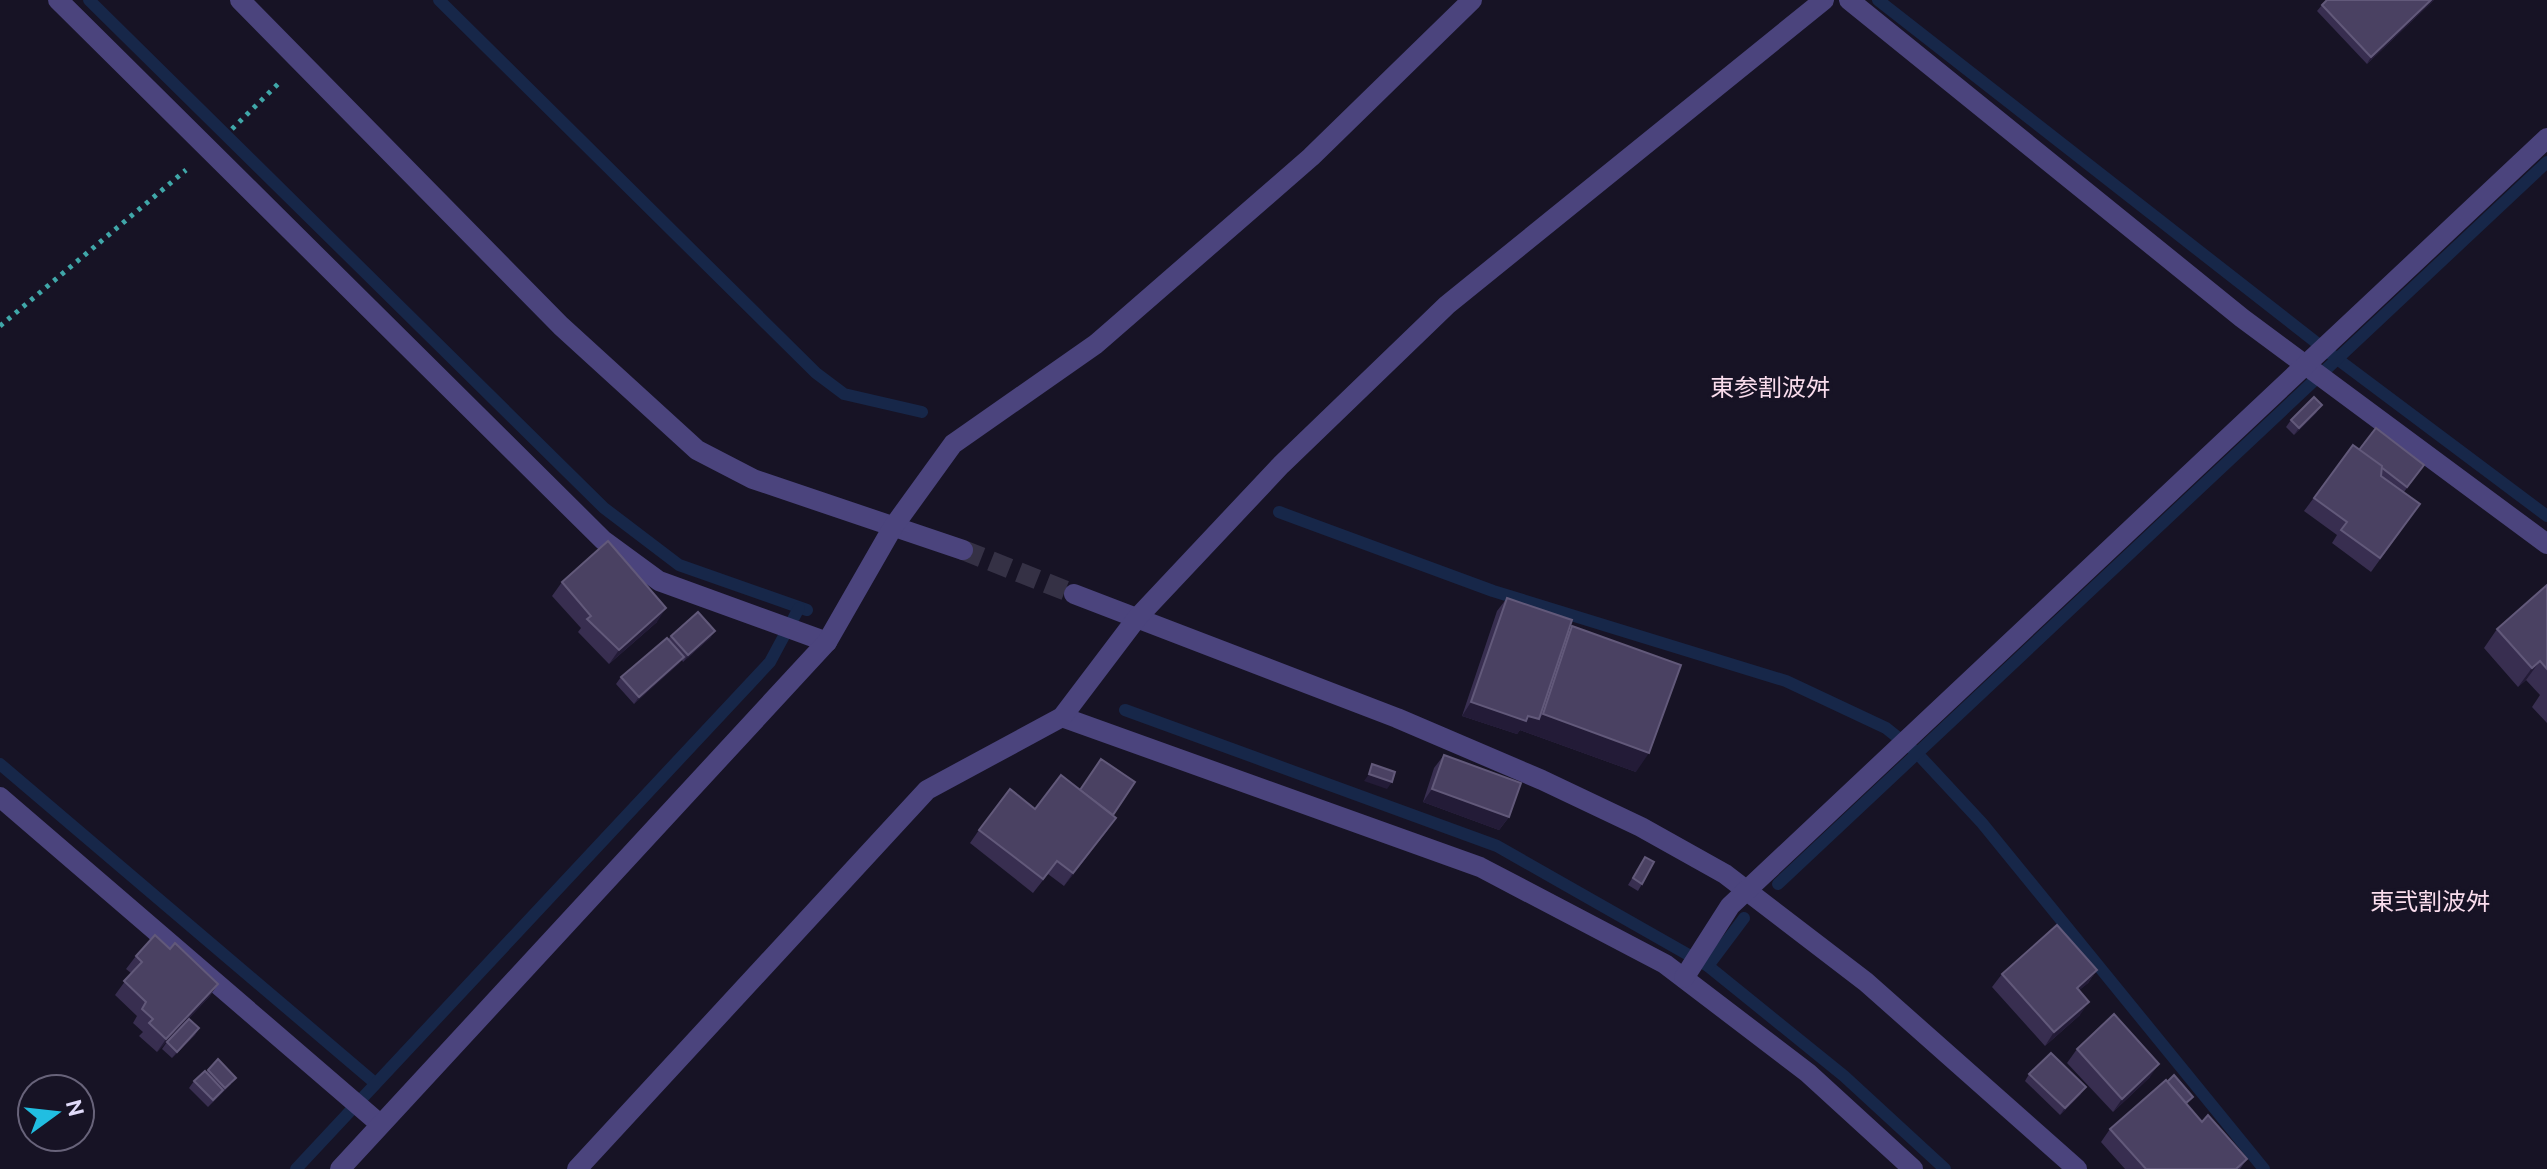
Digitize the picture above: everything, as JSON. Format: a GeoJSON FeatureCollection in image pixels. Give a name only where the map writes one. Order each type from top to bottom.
{"type":"FeatureCollection","features":[{"type":"Feature","properties":{"kind":"street"},"geometry":{"type":"LineString","coordinates":[[58,0],[603,540],[659,581],[827,642]]}},
{"type":"Feature","properties":{"kind":"street"},"geometry":{"type":"LineString","coordinates":[[340,1169],[364,1111],[827,642],[893,527],[953,444],[1096,344],[1311,157],[1472,0]]}},
{"type":"Feature","properties":{"kind":"street"},"geometry":{"type":"LineString","coordinates":[[577,1169],[927,790],[1062,717],[1137,618],[1281,465],[1447,305],[1824,0]]}},
{"type":"Feature","properties":{"kind":"street"},"geometry":{"type":"LineString","coordinates":[[1849,0],[2242,318],[2315,367],[2547,544]]}},
{"type":"Feature","properties":{"kind":"street"},"geometry":{"type":"LineString","coordinates":[[242,1],[561,326],[697,450],[753,479],[963,550]]}},
{"type":"Feature","properties":{"kind":"street"},"geometry":{"type":"LineString","coordinates":[[1688,972],[1730,906],[1921,724],[2315,367],[2335,336],[2547,138]]}},
{"type":"Feature","properties":{"kind":"street"},"geometry":{"type":"LineString","coordinates":[[1074,594],[1397,718],[1542,780],[1641,827],[1725,874],[1866,982],[2077,1169]]}},
{"type":"Feature","properties":{"kind":"street"},"geometry":{"type":"LineString","coordinates":[[1062,717],[1480,867],[1665,964],[1688,972],[1808,1073],[1913,1169]]}},
{"type":"Feature","properties":{"kind":"street"},"geometry":{"type":"LineString","coordinates":[[0,797],[364,1111]]}},
{"type":"Feature","properties":{"kind":"path"},"geometry":{"type":"LineString","coordinates":[[233,127],[301,62]]}},
{"type":"Feature","properties":{"kind":"path"},"geometry":{"type":"LineString","coordinates":[[0,326],[209,151]]}},
{"type":"Feature","properties":{"kind":"building"},"geometry":{"type":"Polygon","coordinates":[[[2327,0],[2431,0],[2371,57],[2322,5],[2327,0]]]}},
{"type":"Feature","properties":{"kind":"building"},"geometry":{"type":"Polygon","coordinates":[[[2314,397],[2322,405],[2299,428],[2291,420],[2314,397]]]}},
{"type":"Feature","properties":{"kind":"building"},"geometry":{"type":"Polygon","coordinates":[[[2376,428],[2424,465],[2407,487],[2359,450],[2376,428]]]}},
{"type":"Feature","properties":{"kind":"building"},"geometry":{"type":"Polygon","coordinates":[[[2353,445],[2382,466],[2381,476],[2420,504],[2380,558],[2341,530],[2347,522],[2314,498],[2353,445]]]}},
{"type":"Feature","properties":{"kind":"building"},"geometry":{"type":"Polygon","coordinates":[[[608,541],[666,608],[619,650],[587,619],[591,616],[562,582],[608,541]]]}},
{"type":"Feature","properties":{"kind":"building"},"geometry":{"type":"Polygon","coordinates":[[[2547,585],[2547,669],[2540,661],[2532,668],[2497,629],[2547,585]]]}},
{"type":"Feature","properties":{"kind":"building"},"geometry":{"type":"Polygon","coordinates":[[[1507,598],[1572,620],[1539,719],[1528,716],[1526,721],[1471,702],[1507,598]]]}},
{"type":"Feature","properties":{"kind":"building"},"geometry":{"type":"Polygon","coordinates":[[[698,612],[715,631],[688,655],[671,636],[698,612]]]}},
{"type":"Feature","properties":{"kind":"building"},"geometry":{"type":"Polygon","coordinates":[[[1572,626],[1681,665],[1649,753],[1543,714],[1572,626]]]}},
{"type":"Feature","properties":{"kind":"building"},"geometry":{"type":"Polygon","coordinates":[[[667,638],[684,657],[639,697],[621,677],[667,638]]]}},
{"type":"Feature","properties":{"kind":"building"},"geometry":{"type":"Polygon","coordinates":[[[1444,755],[1521,783],[1509,817],[1432,789],[1444,755]]]}},
{"type":"Feature","properties":{"kind":"building"},"geometry":{"type":"Polygon","coordinates":[[[1101,759],[1135,782],[1113,815],[1080,790],[1101,759]]]}},
{"type":"Feature","properties":{"kind":"building"},"geometry":{"type":"Polygon","coordinates":[[[1372,764],[1395,772],[1392,782],[1369,774],[1372,764]]]}},
{"type":"Feature","properties":{"kind":"building"},"geometry":{"type":"Polygon","coordinates":[[[1061,775],[1116,818],[1073,873],[1057,861],[1043,879],[979,830],[1010,789],[1035,809],[1061,775]]]}},
{"type":"Feature","properties":{"kind":"building"},"geometry":{"type":"Polygon","coordinates":[[[1645,857],[1654,862],[1642,884],[1633,878],[1645,857]]]}},
{"type":"Feature","properties":{"kind":"building"},"geometry":{"type":"Polygon","coordinates":[[[2057,925],[2097,970],[2077,988],[2089,1002],[2054,1032],[2002,974],[2057,925]]]}},
{"type":"Feature","properties":{"kind":"building"},"geometry":{"type":"Polygon","coordinates":[[[155,935],[170,949],[175,943],[218,984],[166,1039],[149,1023],[153,1019],[142,1009],[146,1002],[124,981],[142,962],[136,956],[155,935]]]}},
{"type":"Feature","properties":{"kind":"building"},"geometry":{"type":"Polygon","coordinates":[[[2114,1014],[2159,1064],[2122,1099],[2077,1049],[2114,1014]]]}},
{"type":"Feature","properties":{"kind":"building"},"geometry":{"type":"Polygon","coordinates":[[[189,1019],[199,1028],[177,1052],[167,1042],[189,1019]]]}},
{"type":"Feature","properties":{"kind":"building"},"geometry":{"type":"Polygon","coordinates":[[[2051,1053],[2086,1087],[2065,1108],[2029,1074],[2051,1053]]]}},
{"type":"Feature","properties":{"kind":"building"},"geometry":{"type":"Polygon","coordinates":[[[218,1059],[236,1078],[225,1088],[208,1070],[218,1059]]]}},
{"type":"Feature","properties":{"kind":"building"},"geometry":{"type":"Polygon","coordinates":[[[205,1071],[223,1090],[213,1100],[194,1081],[205,1071]]]}},
{"type":"Feature","properties":{"kind":"building"},"geometry":{"type":"Polygon","coordinates":[[[2174,1075],[2193,1097],[2186,1103],[2167,1082],[2174,1075]]]}},
{"type":"Feature","properties":{"kind":"building"},"geometry":{"type":"Polygon","coordinates":[[[2166,1080],[2202,1122],[2208,1115],[2247,1159],[2236,1169],[2146,1169],[2110,1129],[2166,1080]]]}},
{"type":"Feature","properties":{"kind":"waterway"},"geometry":{"type":"LineString","coordinates":[[89,0],[604,508],[679,565],[807,610]]}},
{"type":"Feature","properties":{"kind":"waterway"},"geometry":{"type":"LineString","coordinates":[[439,0],[816,373],[844,394],[922,412]]}},
{"type":"Feature","properties":{"kind":"waterway"},"geometry":{"type":"LineString","coordinates":[[1878,0],[2336,358],[2547,516]]}},
{"type":"Feature","properties":{"kind":"waterway"},"geometry":{"type":"LineString","coordinates":[[1778,884],[2547,162]]}},
{"type":"Feature","properties":{"kind":"waterway"},"geometry":{"type":"LineString","coordinates":[[1279,512],[1493,591],[1786,681],[1886,728],[1916,752],[1982,823],[2264,1169]]}},
{"type":"Feature","properties":{"kind":"waterway"},"geometry":{"type":"LineString","coordinates":[[296,1169],[770,662],[799,608]]}},
{"type":"Feature","properties":{"kind":"waterway"},"geometry":{"type":"LineString","coordinates":[[1125,710],[1497,846],[1708,966],[1844,1076],[1945,1169]]}},
{"type":"Feature","properties":{"kind":"waterway"},"geometry":{"type":"LineString","coordinates":[[0,764],[375,1083]]}},
{"type":"Feature","properties":{"kind":"waterway"},"geometry":{"type":"LineString","coordinates":[[1708,966],[1744,918]]}},
{"type":"Feature","properties":{"kind":"tunnel"},"geometry":{"type":"LineString","coordinates":[[963,550],[1074,594]]}},
{"type":"Feature","properties":{"kind":"district","name":"東参割波舛"},"geometry":{"type":"Point","coordinates":[1770,387]}},
{"type":"Feature","properties":{"kind":"district","name":"東弐割波舛"},"geometry":{"type":"Point","coordinates":[2430,901]}}]}
